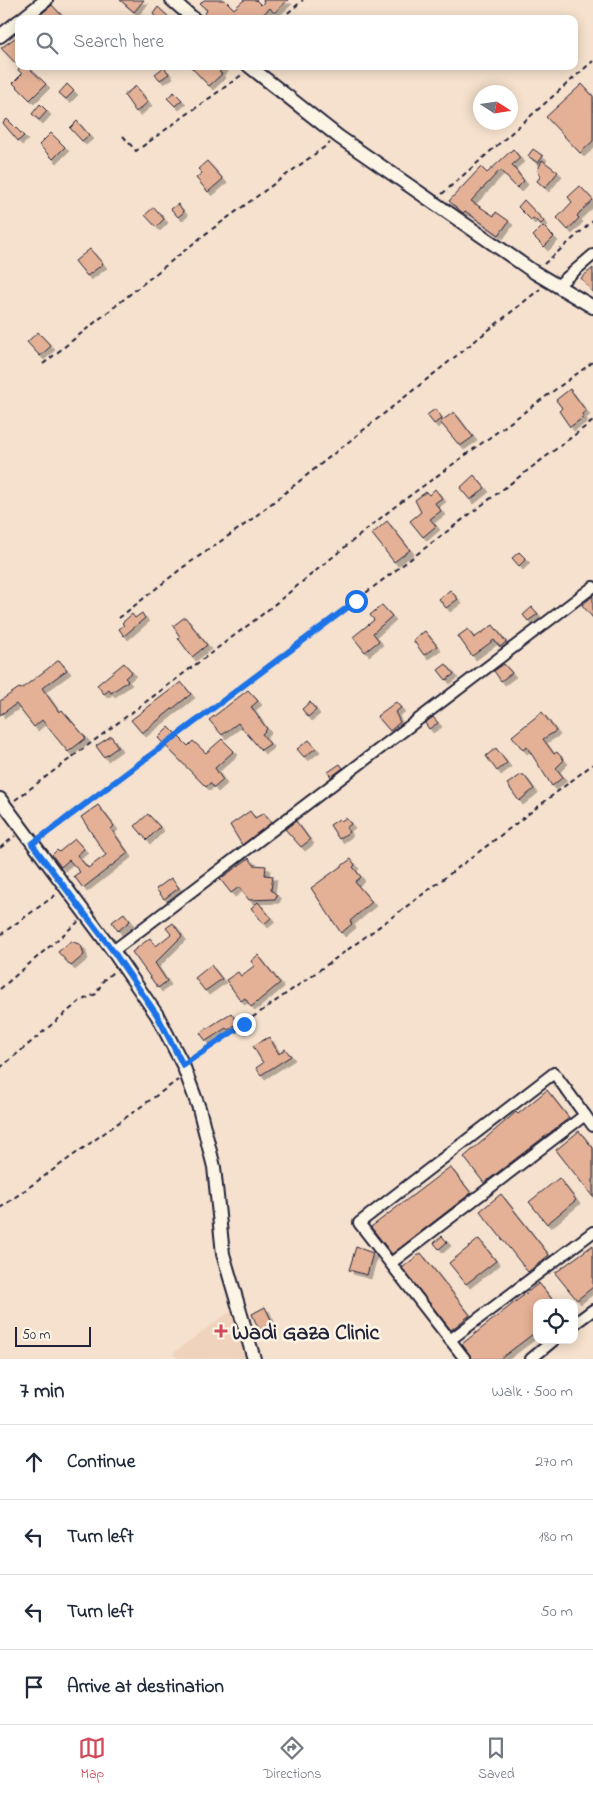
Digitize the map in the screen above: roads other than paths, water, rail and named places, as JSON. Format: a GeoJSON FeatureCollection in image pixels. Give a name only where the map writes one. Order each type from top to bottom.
{"type":"FeatureCollection","features":[{"type":"Feature","properties":{"kind":"street"},"geometry":{"type":"LineString","coordinates":[[27,15],[46,0]]}},
{"type":"Feature","properties":{"kind":"street"},"geometry":{"type":"LineString","coordinates":[[172,0],[189,15]]}},
{"type":"Feature","properties":{"kind":"street"},"geometry":{"type":"LineString","coordinates":[[0,36],[15,24]]}},
{"type":"Feature","properties":{"kind":"street"},"geometry":{"type":"LineString","coordinates":[[254,70],[339,137],[432,202],[534,272],[593,307]]}},
{"type":"Feature","properties":{"kind":"street"},"geometry":{"type":"LineString","coordinates":[[557,286],[593,255]]}},
{"type":"Feature","properties":{"kind":"street"},"geometry":{"type":"LineString","coordinates":[[113,951],[593,587]]}},
{"type":"Feature","properties":{"kind":"street"},"geometry":{"type":"LineString","coordinates":[[3,803],[113,951],[157,1015],[184,1070],[199,1108],[214,1167],[223,1254],[254,1359]]}},
{"type":"Feature","properties":{"kind":"street"},"geometry":{"type":"LineString","coordinates":[[465,1359],[359,1223],[554,1072],[593,1126]]}},
{"type":"Feature","properties":{"kind":"street"},"geometry":{"type":"LineString","coordinates":[[392,1264],[585,1115]]}},
{"type":"Feature","properties":{"kind":"street"},"geometry":{"type":"LineString","coordinates":[[450,1340],[593,1232]]}},
{"type":"Feature","properties":{"kind":"street"},"geometry":{"type":"LineString","coordinates":[[578,1321],[593,1310]]}},
{"type":"Feature","properties":{"kind":"street"},"geometry":{"type":"LineString","coordinates":[[531,1359],[549,1344]]}},
{"type":"Feature","properties":{"kind":"place","name":"Wadi Gaza Clinic"},"geometry":{"type":"Point","coordinates":[221,1331]}}]}
